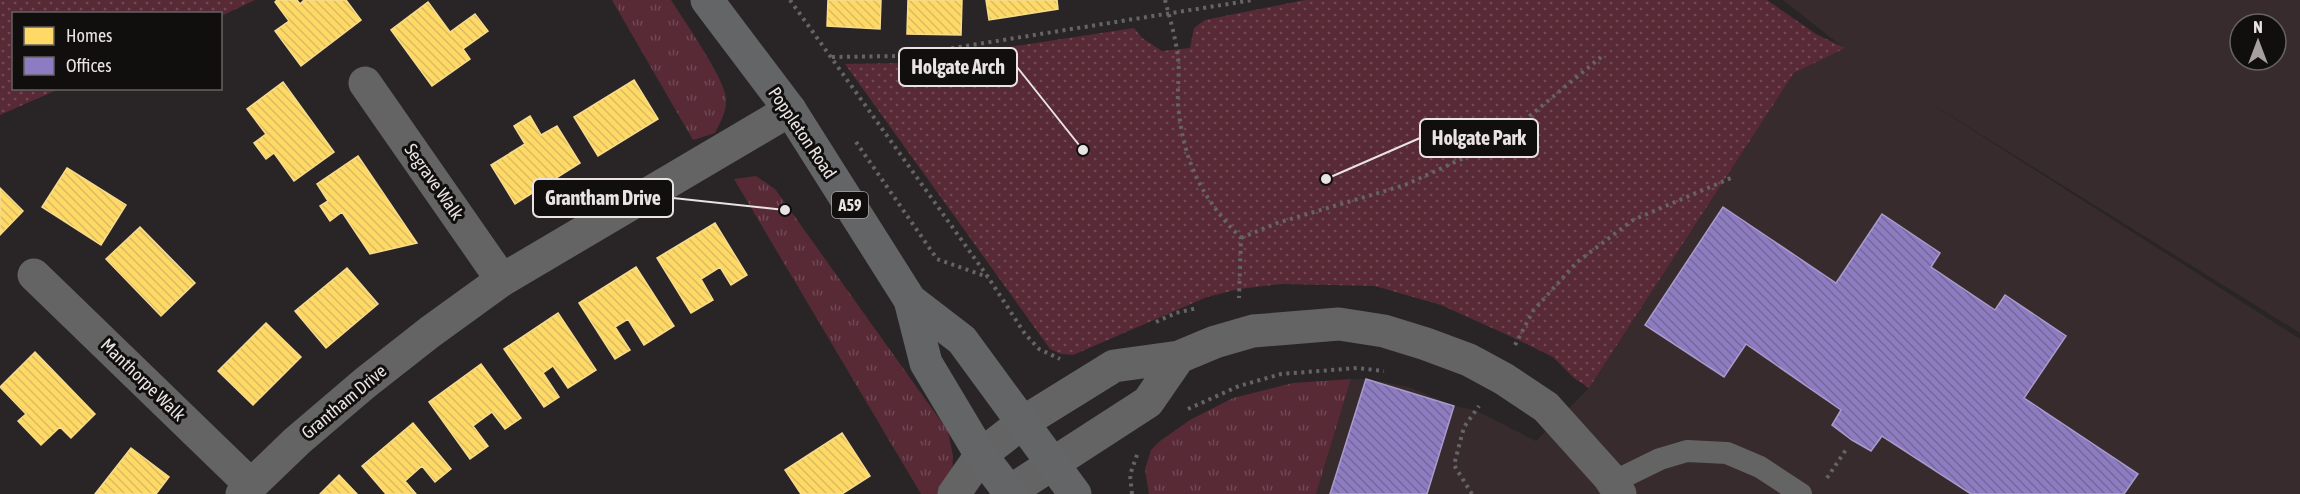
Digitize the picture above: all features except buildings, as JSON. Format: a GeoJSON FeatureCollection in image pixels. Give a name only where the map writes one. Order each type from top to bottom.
{"type":"FeatureCollection","features":[{"type":"Feature","properties":{"kind":"main road","name":"Poppleton Road"},"geometry":{"type":"LineString","coordinates":[[707,0],[790,110],[910,300],[926,363],[981,455],[1009,494]]}},
{"type":"Feature","properties":{"kind":"main road","name":"Poppleton Road"},"geometry":{"type":"LineString","coordinates":[[910,300],[962,340],[1075,494]]}},
{"type":"Feature","properties":{"kind":"street","name":"Segrave Walk"},"geometry":{"type":"LineString","coordinates":[[365,83],[502,280]]}},
{"type":"Feature","properties":{"kind":"street","name":"Grantham Drive"},"geometry":{"type":"LineString","coordinates":[[246,489],[364,382],[502,280],[790,110]]}},
{"type":"Feature","properties":{"kind":"street","name":"Manthorpe Walk"},"geometry":{"type":"LineString","coordinates":[[34,275],[246,489]]}},
{"type":"Feature","properties":{"kind":"street"},"geometry":{"type":"LineString","coordinates":[[954,494],[981,455],[1022,423],[1114,366],[1179,357],[1215,342],[1253,331],[1339,324],[1384,331],[1469,360],[1546,407],[1617,488]]}},
{"type":"Feature","properties":{"kind":"street"},"geometry":{"type":"LineString","coordinates":[[1009,494],[1148,402],[1179,357]]}},
{"type":"Feature","properties":{"kind":"lane"},"geometry":{"type":"LineString","coordinates":[[1617,488],[1660,459],[1687,451],[1727,453],[1760,467],[1801,494]]}},
{"type":"Feature","properties":{"kind":"path"},"geometry":{"type":"LineString","coordinates":[[790,0],[988,277],[937,259],[853,138]]}},
{"type":"Feature","properties":{"kind":"path"},"geometry":{"type":"LineString","coordinates":[[1165,0],[1178,59],[1178,103],[1188,157],[1199,185],[1220,217],[1241,238],[1239,299]]}},
{"type":"Feature","properties":{"kind":"path"},"geometry":{"type":"LineString","coordinates":[[832,57],[903,56],[1253,0]]}},
{"type":"Feature","properties":{"kind":"path"},"geometry":{"type":"LineString","coordinates":[[1241,238],[1277,224],[1405,185],[1464,158],[1526,119],[1601,57]]}},
{"type":"Feature","properties":{"kind":"path"},"geometry":{"type":"LineString","coordinates":[[1514,346],[1533,311],[1577,262],[1633,220],[1731,178]]}},
{"type":"Feature","properties":{"kind":"path"},"geometry":{"type":"LineString","coordinates":[[1187,409],[1239,386],[1281,374],[1357,368],[1394,371]]}},
{"type":"Feature","properties":{"kind":"path"},"geometry":{"type":"LineString","coordinates":[[1472,494],[1454,465],[1464,427],[1475,410]]}},
{"type":"Feature","properties":{"kind":"path"},"geometry":{"type":"LineString","coordinates":[[1823,485],[1847,448]]}},
{"type":"Feature","properties":{"kind":"path"},"geometry":{"type":"LineString","coordinates":[[1131,487],[1132,494]]}},
{"type":"Feature","properties":{"kind":"shaded area"},"geometry":{"type":"Polygon","coordinates":[[[1783,0],[2300,0],[2300,333],[1916,94],[2300,339],[2300,494],[1316,494],[1351,379],[1366,379],[1409,387],[1454,406],[1475,410],[1536,441],[1589,388],[1794,73],[1844,48],[1783,0]]]}},
{"type":"Feature","properties":{"kind":"green space"},"geometry":{"type":"Polygon","coordinates":[[[0,0],[255,0],[222,16],[222,12],[12,12],[12,90],[57,90],[0,115],[0,0]]]}},
{"type":"Feature","properties":{"kind":"green space"},"geometry":{"type":"Polygon","coordinates":[[[612,0],[671,0],[719,77],[724,89],[726,107],[715,133],[693,140],[612,0]]]}},
{"type":"Feature","properties":{"kind":"green space"},"geometry":{"type":"Polygon","coordinates":[[[1305,0],[1767,0],[1816,34],[1845,48],[1794,73],[1589,388],[1574,378],[1553,357],[1512,337],[1441,305],[1375,286],[1281,284],[1239,289],[1207,297],[1073,355],[1061,354],[1050,349],[845,64],[905,63],[1134,28],[1142,38],[1162,51],[1190,48],[1194,28],[1205,20],[1305,0]]]}},
{"type":"Feature","properties":{"kind":"green space"},"geometry":{"type":"Polygon","coordinates":[[[756,176],[775,189],[948,431],[953,456],[952,477],[942,494],[921,494],[734,179],[756,176]]]}},
{"type":"Feature","properties":{"kind":"green space"},"geometry":{"type":"Polygon","coordinates":[[[1351,379],[1316,494],[1149,494],[1145,469],[1151,450],[1190,420],[1233,398],[1293,383],[1351,379]]]}},
{"type":"Feature","properties":{"kind":"place","name":"Holgate Arch"},"geometry":{"type":"Point","coordinates":[1083,150]}},
{"type":"Feature","properties":{"kind":"place","name":"Holgate Park"},"geometry":{"type":"Point","coordinates":[1326,179]}},
{"type":"Feature","properties":{"kind":"place","name":"Grantham Drive"},"geometry":{"type":"Point","coordinates":[785,210]}}]}
